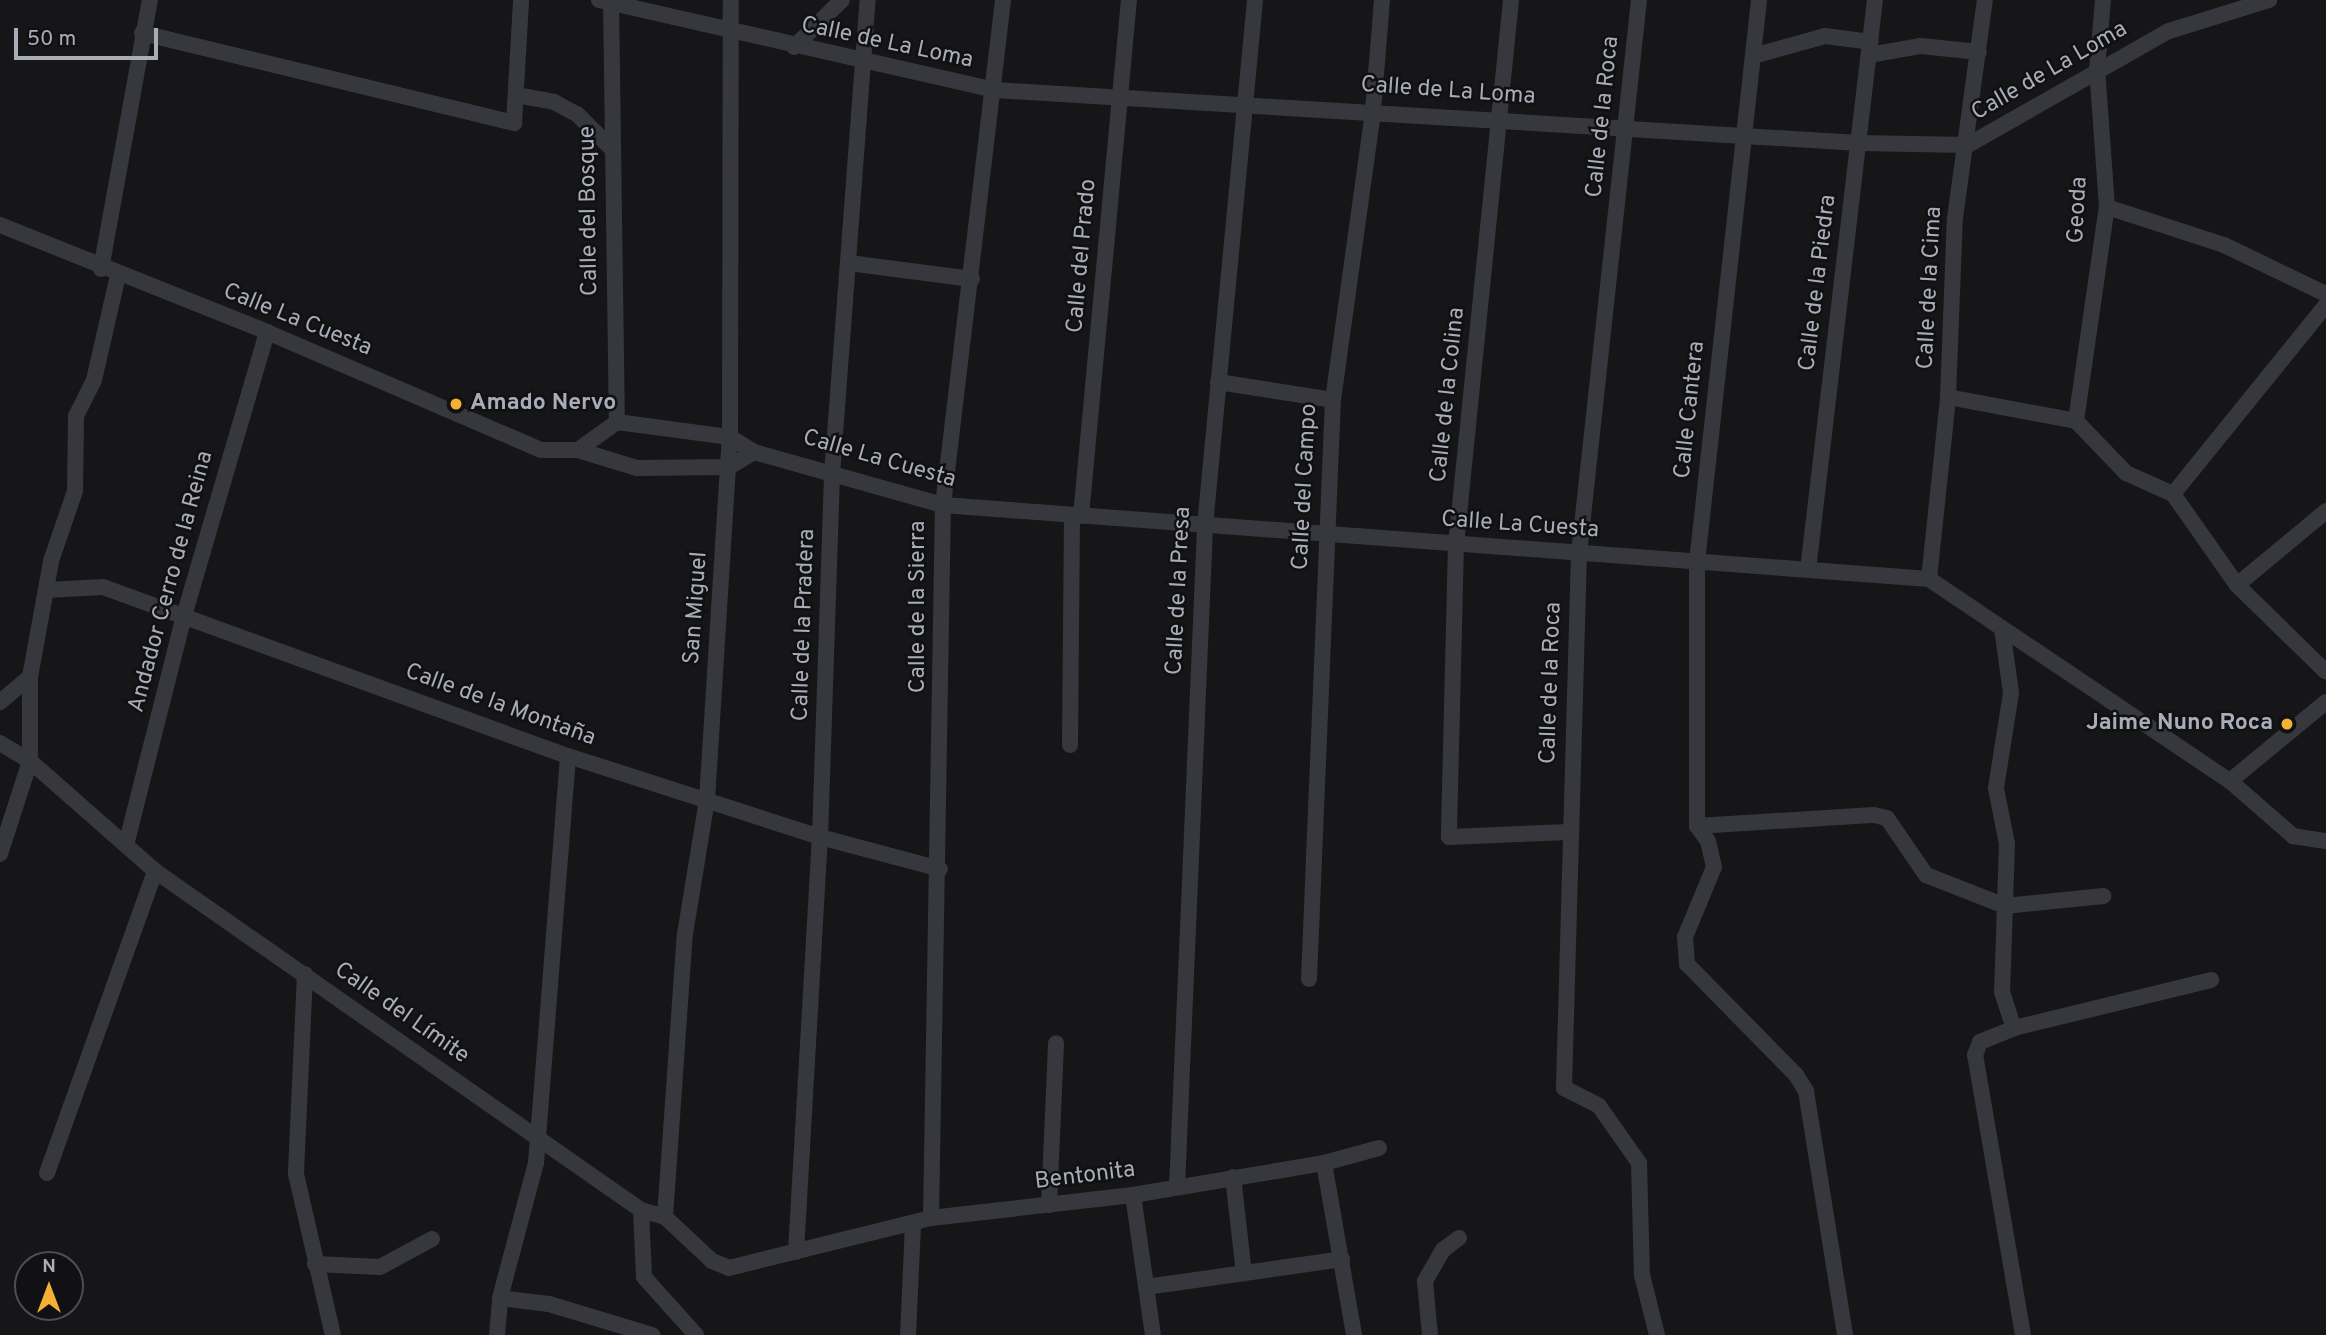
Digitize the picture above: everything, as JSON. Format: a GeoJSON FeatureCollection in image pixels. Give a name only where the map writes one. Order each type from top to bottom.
{"type":"FeatureCollection","features":[{"type":"Feature","properties":{"kind":"street"},"geometry":{"type":"LineString","coordinates":[[102,269],[150,0]]}},
{"type":"Feature","properties":{"kind":"street"},"geometry":{"type":"LineString","coordinates":[[142,33],[514,123],[521,0]]}},
{"type":"Feature","properties":{"kind":"street","name":"San Miguel"},"geometry":{"type":"LineString","coordinates":[[665,1217],[685,934],[707,800],[729,467],[731,0]]}},
{"type":"Feature","properties":{"kind":"street"},"geometry":{"type":"LineString","coordinates":[[794,47],[842,0]]}},
{"type":"Feature","properties":{"kind":"street","name":"Calle de la Pradera"},"geometry":{"type":"LineString","coordinates":[[796,1252],[820,837],[832,474],[868,0]]}},
{"type":"Feature","properties":{"kind":"street","name":"Calle de la Sierra"},"geometry":{"type":"LineString","coordinates":[[931,1218],[940,869],[943,505],[995,90],[1003,0]]}},
{"type":"Feature","properties":{"kind":"street","name":"Calle del Prado"},"geometry":{"type":"LineString","coordinates":[[1070,745],[1077,516],[1129,0]]}},
{"type":"Feature","properties":{"kind":"street","name":"Calle de la Presa"},"geometry":{"type":"LineString","coordinates":[[1177,1187],[1205,526],[1255,0]]}},
{"type":"Feature","properties":{"kind":"street","name":"Calle del Campo"},"geometry":{"type":"LineString","coordinates":[[1309,979],[1332,400],[1373,110],[1382,0]]}},
{"type":"Feature","properties":{"kind":"street","name":"Calle de la Colina"},"geometry":{"type":"LineString","coordinates":[[1511,0],[1456,544],[1448,837],[1569,832]]}},
{"type":"Feature","properties":{"kind":"street","name":"Calle de la Roca"},"geometry":{"type":"LineString","coordinates":[[1639,0],[1579,553],[1569,832],[1564,1088],[1599,1106],[1639,1163],[1642,1275],[1657,1335]]}},
{"type":"Feature","properties":{"kind":"street","name":"Calle Cantera"},"geometry":{"type":"LineString","coordinates":[[1697,826],[1697,562],[1759,0]]}},
{"type":"Feature","properties":{"kind":"street","name":"Calle de la Piedra"},"geometry":{"type":"LineString","coordinates":[[1808,570],[1875,0]]}},
{"type":"Feature","properties":{"kind":"street","name":"Calle de la Cima"},"geometry":{"type":"LineString","coordinates":[[1929,579],[1948,397],[1955,218],[1968,145],[1985,0]]}},
{"type":"Feature","properties":{"kind":"street","name":"Geoda"},"geometry":{"type":"LineString","coordinates":[[2076,421],[2107,207],[2097,69],[2103,0]]}},
{"type":"Feature","properties":{"kind":"street","name":"Calle de La Loma"},"geometry":{"type":"LineString","coordinates":[[607,1],[732,33],[995,90],[1245,102],[1858,143],[1968,145],[2097,69],[2169,32],[2219,8],[2269,0]]}},
{"type":"Feature","properties":{"kind":"street","name":"Calle del Bosque"},"geometry":{"type":"LineString","coordinates":[[607,1],[617,422]]}},
{"type":"Feature","properties":{"kind":"street"},"geometry":{"type":"LineString","coordinates":[[1753,56],[1825,36],[1870,48],[1921,46],[1979,52]]}},
{"type":"Feature","properties":{"kind":"street"},"geometry":{"type":"LineString","coordinates":[[516,95],[554,102],[578,114],[611,148]]}},
{"type":"Feature","properties":{"kind":"street"},"geometry":{"type":"LineString","coordinates":[[2107,207],[2224,245],[2326,295]]}},
{"type":"Feature","properties":{"kind":"street","name":"Calle La Cuesta"},"geometry":{"type":"LineString","coordinates":[[0,225],[102,269],[267,332],[541,450],[578,450],[637,468],[729,467]]}},
{"type":"Feature","properties":{"kind":"street"},"geometry":{"type":"LineString","coordinates":[[849,263],[972,279]]}},
{"type":"Feature","properties":{"kind":"street"},"geometry":{"type":"LineString","coordinates":[[0,854],[30,761],[30,677],[51,561],[75,491],[76,416],[94,380],[118,275]]}},
{"type":"Feature","properties":{"kind":"street"},"geometry":{"type":"LineString","coordinates":[[2173,494],[2326,305]]}},
{"type":"Feature","properties":{"kind":"street","name":"Andador Cerro de la Reina"},"geometry":{"type":"LineString","coordinates":[[126,845],[184,616],[267,332]]}},
{"type":"Feature","properties":{"kind":"street"},"geometry":{"type":"LineString","coordinates":[[1218,382],[1332,400]]}},
{"type":"Feature","properties":{"kind":"street"},"geometry":{"type":"LineString","coordinates":[[1948,397],[2076,421],[2126,473],[2173,494],[2237,584],[2326,672]]}},
{"type":"Feature","properties":{"kind":"street"},"geometry":{"type":"LineString","coordinates":[[578,450],[617,422]]}},
{"type":"Feature","properties":{"kind":"street","name":"Calle La Cuesta"},"geometry":{"type":"LineString","coordinates":[[617,422],[730,437],[754,452],[943,505],[1929,579],[2230,781],[2293,836],[2320,842]]}},
{"type":"Feature","properties":{"kind":"street"},"geometry":{"type":"LineString","coordinates":[[729,467],[754,452]]}},
{"type":"Feature","properties":{"kind":"street"},"geometry":{"type":"LineString","coordinates":[[2237,584],[2326,511]]}},
{"type":"Feature","properties":{"kind":"street","name":"Calle de la Montaña"},"geometry":{"type":"LineString","coordinates":[[47,590],[103,587],[568,756],[820,837],[940,869]]}},
{"type":"Feature","properties":{"kind":"street"},"geometry":{"type":"LineString","coordinates":[[2002,628],[2011,693],[1996,788],[2007,844],[2002,992],[2014,1028]]}},
{"type":"Feature","properties":{"kind":"street"},"geometry":{"type":"LineString","coordinates":[[0,702],[30,677]]}},
{"type":"Feature","properties":{"kind":"street"},"geometry":{"type":"LineString","coordinates":[[2230,781],[2326,702]]}},
{"type":"Feature","properties":{"kind":"street","name":"Calle del Límite"},"geometry":{"type":"LineString","coordinates":[[0,743],[30,761],[155,871],[641,1210],[665,1217],[712,1261],[729,1268],[796,1252]]}},
{"type":"Feature","properties":{"kind":"street"},"geometry":{"type":"LineString","coordinates":[[497,1335],[499,1297],[536,1163],[568,756]]}},
{"type":"Feature","properties":{"kind":"street"},"geometry":{"type":"LineString","coordinates":[[1697,826],[1874,815],[1887,818],[1926,875],[2005,906],[2103,896]]}},
{"type":"Feature","properties":{"kind":"street"},"geometry":{"type":"LineString","coordinates":[[1697,826],[1708,841],[1714,867],[1685,937],[1687,964],[1796,1074],[1805,1091],[1845,1335]]}},
{"type":"Feature","properties":{"kind":"street"},"geometry":{"type":"LineString","coordinates":[[47,1173],[155,871]]}},
{"type":"Feature","properties":{"kind":"street"},"geometry":{"type":"LineString","coordinates":[[305,974],[296,1174],[315,1264],[334,1335]]}},
{"type":"Feature","properties":{"kind":"street"},"geometry":{"type":"LineString","coordinates":[[2023,1335],[1975,1055],[1980,1042],[2014,1028],[2211,980]]}},
{"type":"Feature","properties":{"kind":"street"},"geometry":{"type":"LineString","coordinates":[[1049,1205],[1056,1043]]}},
{"type":"Feature","properties":{"kind":"street","name":"Bentonita"},"geometry":{"type":"LineString","coordinates":[[796,1252],[931,1218],[1133,1195],[1324,1163],[1379,1148]]}},
{"type":"Feature","properties":{"kind":"street"},"geometry":{"type":"LineString","coordinates":[[1324,1163],[1354,1335]]}},
{"type":"Feature","properties":{"kind":"street"},"geometry":{"type":"LineString","coordinates":[[1233,1177],[1244,1273]]}},
{"type":"Feature","properties":{"kind":"street"},"geometry":{"type":"LineString","coordinates":[[1133,1195],[1153,1335]]}},
{"type":"Feature","properties":{"kind":"street"},"geometry":{"type":"LineString","coordinates":[[641,1210],[644,1277],[696,1335]]}},
{"type":"Feature","properties":{"kind":"street"},"geometry":{"type":"LineString","coordinates":[[908,1335],[913,1223]]}},
{"type":"Feature","properties":{"kind":"street"},"geometry":{"type":"LineString","coordinates":[[1430,1335],[1425,1281],[1443,1251],[1459,1238]]}},
{"type":"Feature","properties":{"kind":"street"},"geometry":{"type":"LineString","coordinates":[[315,1264],[380,1267],[432,1239]]}},
{"type":"Feature","properties":{"kind":"street"},"geometry":{"type":"LineString","coordinates":[[1146,1287],[1342,1259]]}},
{"type":"Feature","properties":{"kind":"street"},"geometry":{"type":"LineString","coordinates":[[499,1297],[549,1304],[631,1334],[652,1335]]}},
{"type":"Feature","properties":{"kind":"place","name":"Amado Nervo"},"geometry":{"type":"Point","coordinates":[456,404]}},
{"type":"Feature","properties":{"kind":"place","name":"Jaime Nuno Roca"},"geometry":{"type":"Point","coordinates":[2287,724]}}]}
